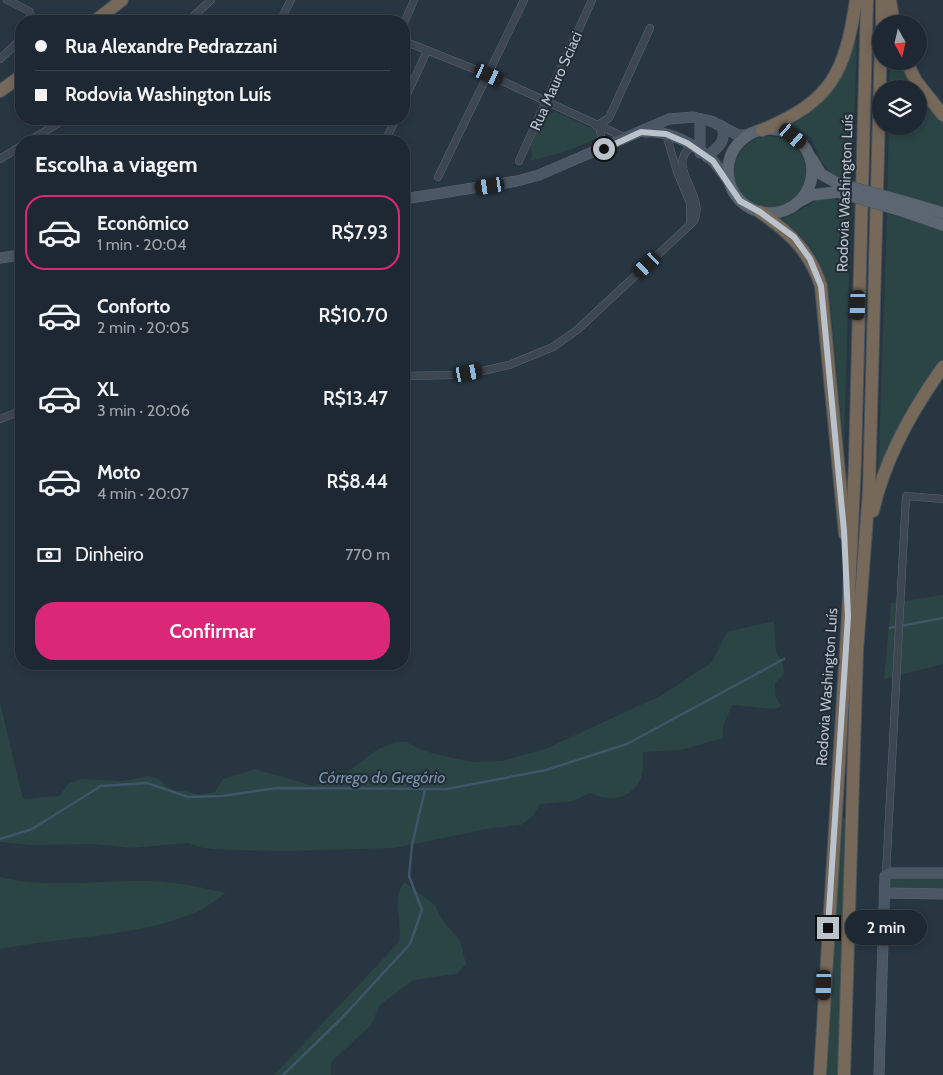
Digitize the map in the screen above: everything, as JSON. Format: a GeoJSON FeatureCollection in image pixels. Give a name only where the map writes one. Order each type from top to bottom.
{"type":"FeatureCollection","features":[{"type":"Feature","properties":{"kind":"highway"},"geometry":{"type":"LineString","coordinates":[[103,15],[122,0]]}},
{"type":"Feature","properties":{"kind":"highway"},"geometry":{"type":"LineString","coordinates":[[762,130],[797,115],[822,95],[839,69],[844,55],[856,0]]}},
{"type":"Feature","properties":{"kind":"highway","name":"Rodovia Washington Luís"},"geometry":{"type":"LineString","coordinates":[[820,1075],[848,616],[867,0]]}},
{"type":"Feature","properties":{"kind":"highway"},"geometry":{"type":"LineString","coordinates":[[882,0],[882,15]]}},
{"type":"Feature","properties":{"kind":"highway"},"geometry":{"type":"LineString","coordinates":[[890,0],[892,15]]}},
{"type":"Feature","properties":{"kind":"highway","name":"Rodovia Washington Luís"},"geometry":{"type":"LineString","coordinates":[[844,1075],[857,651],[869,481],[880,70]]}},
{"type":"Feature","properties":{"kind":"highway"},"geometry":{"type":"LineString","coordinates":[[911,70],[921,88],[943,115]]}},
{"type":"Feature","properties":{"kind":"highway"},"geometry":{"type":"LineString","coordinates":[[0,91],[15,80]]}},
{"type":"Feature","properties":{"kind":"highway"},"geometry":{"type":"LineString","coordinates":[[760,212],[784,228],[804,249],[821,286],[844,531],[848,616]]}},
{"type":"Feature","properties":{"kind":"highway"},"geometry":{"type":"LineString","coordinates":[[862,562],[877,494],[890,459],[912,413],[943,366]]}},
{"type":"Feature","properties":{"kind":"main road"},"geometry":{"type":"LineString","coordinates":[[837,188],[812,195],[779,211],[760,212],[740,201],[729,182],[728,168],[731,155],[738,144],[749,135],[762,130],[773,129],[788,134],[801,143],[821,174],[837,188],[904,206],[943,213]]}},
{"type":"Feature","properties":{"kind":"main road"},"geometry":{"type":"LineString","coordinates":[[796,203],[806,193],[811,179],[811,165],[807,152]]}},
{"type":"Feature","properties":{"kind":"main road"},"geometry":{"type":"LineString","coordinates":[[904,206],[943,225]]}},
{"type":"Feature","properties":{"kind":"street"},"geometry":{"type":"LineString","coordinates":[[8,0],[29,12],[30,15]]}},
{"type":"Feature","properties":{"kind":"street"},"geometry":{"type":"LineString","coordinates":[[195,15],[211,0]]}},
{"type":"Feature","properties":{"kind":"street"},"geometry":{"type":"LineString","coordinates":[[283,15],[290,0]]}},
{"type":"Feature","properties":{"kind":"street"},"geometry":{"type":"LineString","coordinates":[[407,15],[414,0]]}},
{"type":"Feature","properties":{"kind":"street"},"geometry":{"type":"LineString","coordinates":[[438,177],[524,0]]}},
{"type":"Feature","properties":{"kind":"street","name":"Rua Mauro Sciaci"},"geometry":{"type":"LineString","coordinates":[[519,161],[592,0]]}},
{"type":"Feature","properties":{"kind":"street"},"geometry":{"type":"LineString","coordinates":[[598,126],[609,118],[650,28]]}},
{"type":"Feature","properties":{"kind":"street"},"geometry":{"type":"LineString","coordinates":[[410,44],[489,75],[626,138]]}},
{"type":"Feature","properties":{"kind":"street"},"geometry":{"type":"LineString","coordinates":[[0,59],[15,45]]}},
{"type":"Feature","properties":{"kind":"street"},"geometry":{"type":"LineString","coordinates":[[410,88],[427,51]]}},
{"type":"Feature","properties":{"kind":"street"},"geometry":{"type":"LineString","coordinates":[[666,134],[679,118]]}},
{"type":"Feature","properties":{"kind":"street"},"geometry":{"type":"LineString","coordinates":[[410,198],[518,181],[538,175],[604,149],[669,119],[700,119],[722,126],[738,135],[749,135]]}},
{"type":"Feature","properties":{"kind":"street"},"geometry":{"type":"LineString","coordinates":[[699,152],[700,119]]}},
{"type":"Feature","properties":{"kind":"street"},"geometry":{"type":"LineString","coordinates":[[39,135],[55,125]]}},
{"type":"Feature","properties":{"kind":"street"},"geometry":{"type":"LineString","coordinates":[[598,126],[604,149]]}},
{"type":"Feature","properties":{"kind":"street"},"geometry":{"type":"LineString","coordinates":[[410,376],[454,375],[509,365],[553,348],[604,306],[696,218],[697,205],[682,162],[684,153],[699,152],[720,146],[724,138],[722,126]]}},
{"type":"Feature","properties":{"kind":"street"},"geometry":{"type":"LineString","coordinates":[[641,132],[666,134],[699,152],[713,161],[729,182]]}},
{"type":"Feature","properties":{"kind":"street"},"geometry":{"type":"LineString","coordinates":[[666,134],[677,172],[690,203],[690,224]]}},
{"type":"Feature","properties":{"kind":"street"},"geometry":{"type":"LineString","coordinates":[[0,159],[15,150]]}},
{"type":"Feature","properties":{"kind":"street"},"geometry":{"type":"LineString","coordinates":[[0,258],[15,256]]}},
{"type":"Feature","properties":{"kind":"street"},"geometry":{"type":"LineString","coordinates":[[0,418],[15,413]]}},
{"type":"Feature","properties":{"kind":"street"},"geometry":{"type":"LineString","coordinates":[[879,1075],[885,893],[906,496],[943,499]]}},
{"type":"Feature","properties":{"kind":"street"},"geometry":{"type":"LineString","coordinates":[[886,874],[943,874]]}},
{"type":"Feature","properties":{"kind":"street"},"geometry":{"type":"LineString","coordinates":[[885,893],[943,894]]}},
{"type":"Feature","properties":{"kind":"green space"},"geometry":{"type":"Polygon","coordinates":[[[857,39],[852,181],[831,174],[821,161],[811,138],[796,128],[785,125],[797,118],[857,39]]]}},
{"type":"Feature","properties":{"kind":"green space"},"geometry":{"type":"Polygon","coordinates":[[[890,70],[907,70],[913,80],[890,80],[890,70]]]}},
{"type":"Feature","properties":{"kind":"green space"},"geometry":{"type":"Polygon","coordinates":[[[927,100],[943,120],[943,207],[887,191],[889,135],[927,135],[927,100]]]}},
{"type":"Feature","properties":{"kind":"green space"},"geometry":{"type":"Polygon","coordinates":[[[556,112],[597,131],[596,139],[564,152],[530,161],[532,156],[531,145],[545,115],[556,112]]]}},
{"type":"Feature","properties":{"kind":"green space"},"geometry":{"type":"Polygon","coordinates":[[[770,136],[790,142],[800,152],[806,172],[800,192],[790,202],[770,208],[750,202],[740,192],[734,172],[740,152],[750,142],[770,136]]]}},
{"type":"Feature","properties":{"kind":"green space"},"geometry":{"type":"Polygon","coordinates":[[[828,198],[851,203],[844,447],[829,291],[822,269],[812,250],[799,234],[782,219],[815,201],[828,198]]]}},
{"type":"Feature","properties":{"kind":"green space"},"geometry":{"type":"Polygon","coordinates":[[[887,213],[943,231],[943,360],[933,373],[878,478],[887,213]]]}},
{"type":"Feature","properties":{"kind":"green space"},"geometry":{"type":"Polygon","coordinates":[[[943,595],[943,664],[884,679],[891,603],[943,595]]]}},
{"type":"Feature","properties":{"kind":"green space"},"geometry":{"type":"Polygon","coordinates":[[[774,621],[776,651],[783,665],[784,674],[775,683],[775,695],[781,706],[775,709],[732,705],[723,727],[723,738],[680,750],[643,752],[643,773],[638,783],[627,794],[620,797],[605,798],[590,793],[573,801],[540,804],[533,816],[521,825],[492,828],[394,848],[288,851],[227,850],[203,848],[188,843],[130,848],[96,844],[33,845],[0,842],[0,703],[23,799],[59,796],[68,784],[80,779],[123,781],[149,776],[159,779],[166,786],[176,791],[200,795],[215,792],[223,779],[255,769],[314,786],[341,777],[378,749],[395,742],[407,742],[417,748],[435,754],[473,762],[502,761],[545,749],[662,695],[711,663],[727,632],[774,621]]]}},
{"type":"Feature","properties":{"kind":"green space"},"geometry":{"type":"Polygon","coordinates":[[[839,818],[847,818],[840,1075],[825,1075],[839,818]]]}},
{"type":"Feature","properties":{"kind":"green space"},"geometry":{"type":"Polygon","coordinates":[[[0,877],[36,883],[156,881],[226,893],[197,912],[149,927],[0,949],[0,877]]]}},
{"type":"Feature","properties":{"kind":"green space"},"geometry":{"type":"Polygon","coordinates":[[[891,878],[943,878],[943,889],[894,888],[890,885],[891,878]]]}},
{"type":"Feature","properties":{"kind":"green space"},"geometry":{"type":"Polygon","coordinates":[[[404,882],[435,905],[441,918],[460,941],[466,964],[456,974],[413,980],[380,1005],[371,1025],[331,1062],[331,1075],[274,1075],[399,942],[398,896],[404,882]]]}},
{"type":"Feature","properties":{"kind":"waterway","name":"Córrego do Gregório"},"geometry":{"type":"LineString","coordinates":[[890,628],[943,618]]}},
{"type":"Feature","properties":{"kind":"waterway","name":"Córrego do Gregório"},"geometry":{"type":"LineString","coordinates":[[0,839],[32,829],[101,786],[147,783],[188,797],[222,796],[277,788],[447,789],[546,770],[627,744],[784,659]]}},
{"type":"Feature","properties":{"kind":"waterway"},"geometry":{"type":"LineString","coordinates":[[283,1075],[341,1019],[410,944],[422,910],[409,876],[412,845],[425,790]]}},
{"type":"Feature","properties":{"kind":"route"},"geometry":{"type":"LineString","coordinates":[[604,149],[641,132],[655,131],[674,136],[687,143],[713,161],[729,182],[733,192],[740,201],[760,212],[794,237],[810,259],[821,286],[844,531],[848,616],[828,928]]}}]}
